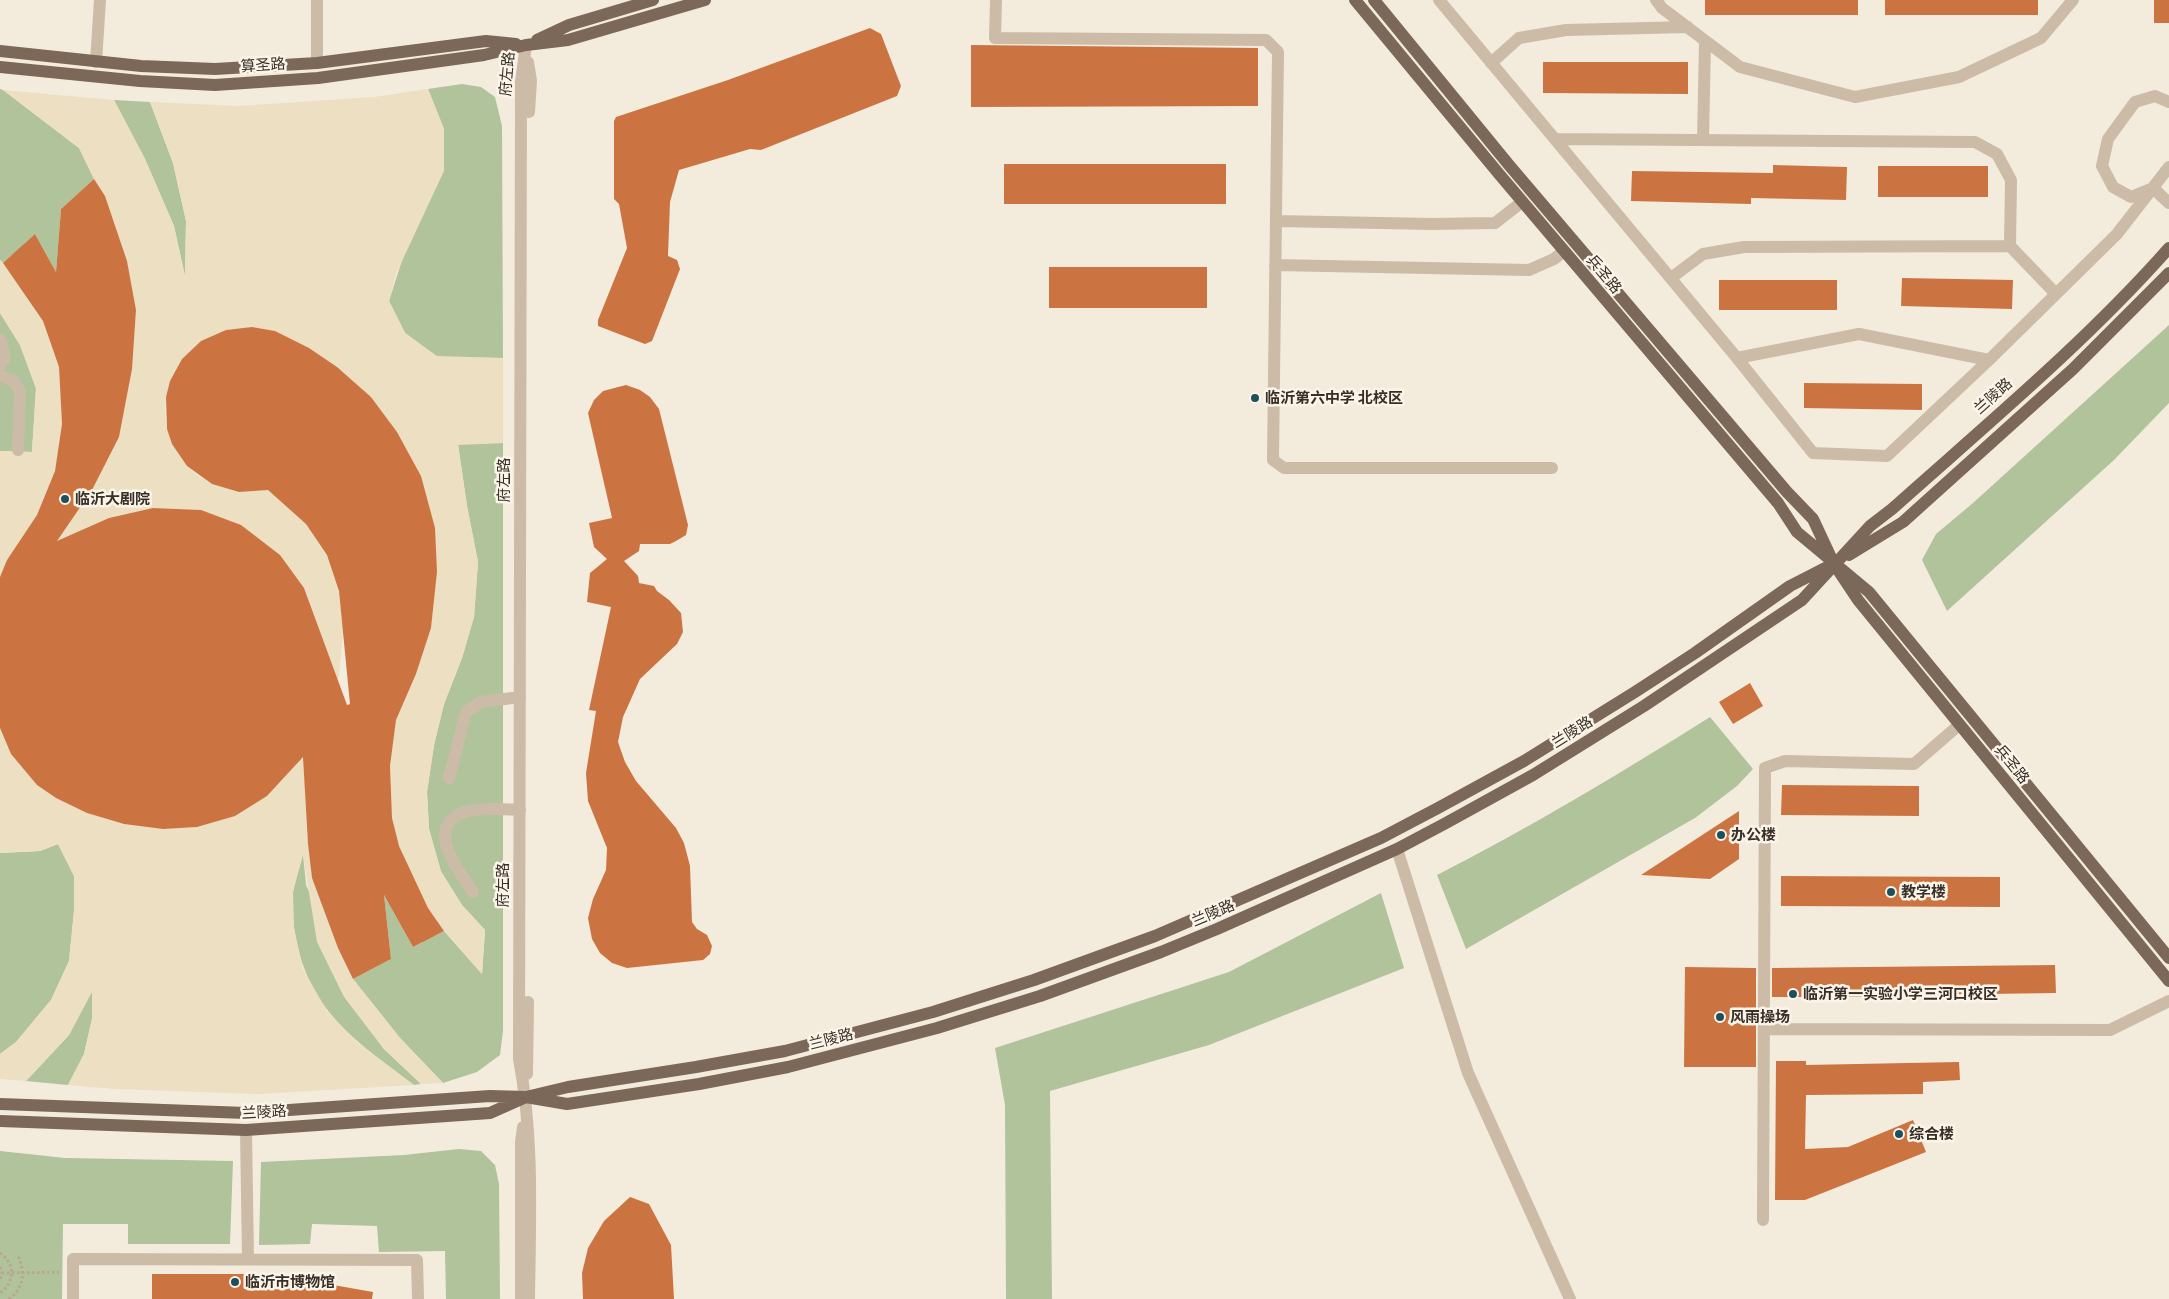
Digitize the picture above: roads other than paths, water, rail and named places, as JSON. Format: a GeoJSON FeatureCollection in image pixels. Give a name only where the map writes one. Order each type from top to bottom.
{"type":"FeatureCollection","features":[{"type":"Feature","properties":{"kind":"main road","name":"算圣路"},"geometry":{"type":"LineString","coordinates":[[0,51],[96,62],[215,69],[317,63],[486,41],[526,45],[570,25],[653,0]]}},
{"type":"Feature","properties":{"kind":"main road","name":"算圣路"},"geometry":{"type":"LineString","coordinates":[[0,67],[140,82],[215,85],[318,78],[484,55],[526,45],[568,40],[705,0]]}},
{"type":"Feature","properties":{"kind":"main road","name":"兵圣路"},"geometry":{"type":"LineString","coordinates":[[1355,0],[1522,202],[1778,503],[1797,532],[1869,592],[2169,958]]}},
{"type":"Feature","properties":{"kind":"main road","name":"兵圣路"},"geometry":{"type":"LineString","coordinates":[[1374,0],[1516,172],[1787,492],[1813,519],[1834,564],[1858,600],[2169,980]]}},
{"type":"Feature","properties":{"kind":"main road","name":"兰陵路"},"geometry":{"type":"LineString","coordinates":[[0,1104],[246,1113],[490,1096],[526,1097],[567,1104],[699,1084],[788,1067],[937,1028],[1040,996],[1161,952],[1397,849],[1533,775],[1697,672],[1802,600],[1870,526],[1892,510],[2061,357],[2169,248]]}},
{"type":"Feature","properties":{"kind":"main road","name":"兰陵路"},"geometry":{"type":"LineString","coordinates":[[0,1121],[246,1130],[490,1113],[526,1097],[568,1087],[696,1067],[802,1046],[933,1012],[1163,933],[1381,838],[1438,808],[1542,750],[1688,658],[1790,586],[1834,564],[1903,522],[2073,370],[2169,273]]}},
{"type":"Feature","properties":{"kind":"street"},"geometry":{"type":"LineString","coordinates":[[96,62],[100,0]]}},
{"type":"Feature","properties":{"kind":"street"},"geometry":{"type":"LineString","coordinates":[[317,0],[317,63]]}},
{"type":"Feature","properties":{"kind":"street"},"geometry":{"type":"LineString","coordinates":[[996,0],[995,38],[1266,40],[1278,52],[1273,460],[1284,468],[1552,468]]}},
{"type":"Feature","properties":{"kind":"street"},"geometry":{"type":"LineString","coordinates":[[1439,0],[1671,278],[1813,453],[1887,456],[1989,360],[2117,234],[2169,167]]}},
{"type":"Feature","properties":{"kind":"street"},"geometry":{"type":"LineString","coordinates":[[1656,0],[1662,8],[1740,67],[1855,97],[1959,77],[2041,38],[2073,0]]}},
{"type":"Feature","properties":{"kind":"street"},"geometry":{"type":"LineString","coordinates":[[1491,63],[1519,38],[1566,30],[1688,27]]}},
{"type":"Feature","properties":{"kind":"street"},"geometry":{"type":"LineString","coordinates":[[1702,140],[1705,41]]}},
{"type":"Feature","properties":{"kind":"street","name":"府左路"},"geometry":{"type":"LineString","coordinates":[[526,45],[521,82],[519,1059],[526,1097],[530,1141],[529,1299]]}},
{"type":"Feature","properties":{"kind":"street","name":"府左路"},"geometry":{"type":"LineString","coordinates":[[520,1299],[521,1142],[526,1097],[528,1048],[531,81],[526,45]]}},
{"type":"Feature","properties":{"kind":"street"},"geometry":{"type":"LineString","coordinates":[[2152,188],[2131,197],[2113,187],[2102,166],[2108,139],[2135,102],[2155,96],[2169,102]]}},
{"type":"Feature","properties":{"kind":"street"},"geometry":{"type":"LineString","coordinates":[[1555,139],[1976,142],[1996,154],[2011,180],[2010,246],[2056,294]]}},
{"type":"Feature","properties":{"kind":"street"},"geometry":{"type":"LineString","coordinates":[[2152,188],[2169,203]]}},
{"type":"Feature","properties":{"kind":"street"},"geometry":{"type":"LineString","coordinates":[[1276,221],[1432,224],[1495,223],[1522,202]]}},
{"type":"Feature","properties":{"kind":"street"},"geometry":{"type":"LineString","coordinates":[[1671,278],[1702,254],[1744,247],[2010,246]]}},
{"type":"Feature","properties":{"kind":"street"},"geometry":{"type":"LineString","coordinates":[[1275,265],[1529,270],[1554,259],[1564,251]]}},
{"type":"Feature","properties":{"kind":"street"},"geometry":{"type":"LineString","coordinates":[[1737,358],[1859,334],[1989,360]]}},
{"type":"Feature","properties":{"kind":"street"},"geometry":{"type":"LineString","coordinates":[[0,340],[5,357],[0,366]]}},
{"type":"Feature","properties":{"kind":"street"},"geometry":{"type":"LineString","coordinates":[[0,376],[13,380],[20,391],[18,450]]}},
{"type":"Feature","properties":{"kind":"street"},"geometry":{"type":"LineString","coordinates":[[450,778],[466,712],[481,702],[520,697]]}},
{"type":"Feature","properties":{"kind":"street"},"geometry":{"type":"LineString","coordinates":[[1763,1220],[1766,768],[1785,762],[1914,764],[1959,725]]}},
{"type":"Feature","properties":{"kind":"street"},"geometry":{"type":"LineString","coordinates":[[473,892],[450,855],[446,838],[448,822],[458,813],[480,809],[520,810]]}},
{"type":"Feature","properties":{"kind":"street"},"geometry":{"type":"LineString","coordinates":[[1397,849],[1468,1073],[1570,1299]]}},
{"type":"Feature","properties":{"kind":"street"},"geometry":{"type":"LineString","coordinates":[[1765,1029],[2110,1030],[2169,1000]]}},
{"type":"Feature","properties":{"kind":"street"},"geometry":{"type":"LineString","coordinates":[[246,1130],[248,1259]]}},
{"type":"Feature","properties":{"kind":"street"},"geometry":{"type":"LineString","coordinates":[[73,1299],[74,1259],[418,1260],[418,1299]]}},
{"type":"Feature","properties":{"kind":"place","name":"临沂第六中学 北校区"},"geometry":{"type":"Point","coordinates":[1255,398]}},
{"type":"Feature","properties":{"kind":"place","name":"临沂大剧院"},"geometry":{"type":"Point","coordinates":[65,499]}},
{"type":"Feature","properties":{"kind":"place","name":"办公楼"},"geometry":{"type":"Point","coordinates":[1721,835]}},
{"type":"Feature","properties":{"kind":"place","name":"教学楼"},"geometry":{"type":"Point","coordinates":[1891,892]}},
{"type":"Feature","properties":{"kind":"place","name":"临沂第一实验小学三河口校区"},"geometry":{"type":"Point","coordinates":[1793,994]}},
{"type":"Feature","properties":{"kind":"place","name":"风雨操场"},"geometry":{"type":"Point","coordinates":[1720,1017]}},
{"type":"Feature","properties":{"kind":"place","name":"综合楼"},"geometry":{"type":"Point","coordinates":[1899,1134]}},
{"type":"Feature","properties":{"kind":"place","name":"临沂市博物馆"},"geometry":{"type":"Point","coordinates":[235,1282]}}]}
